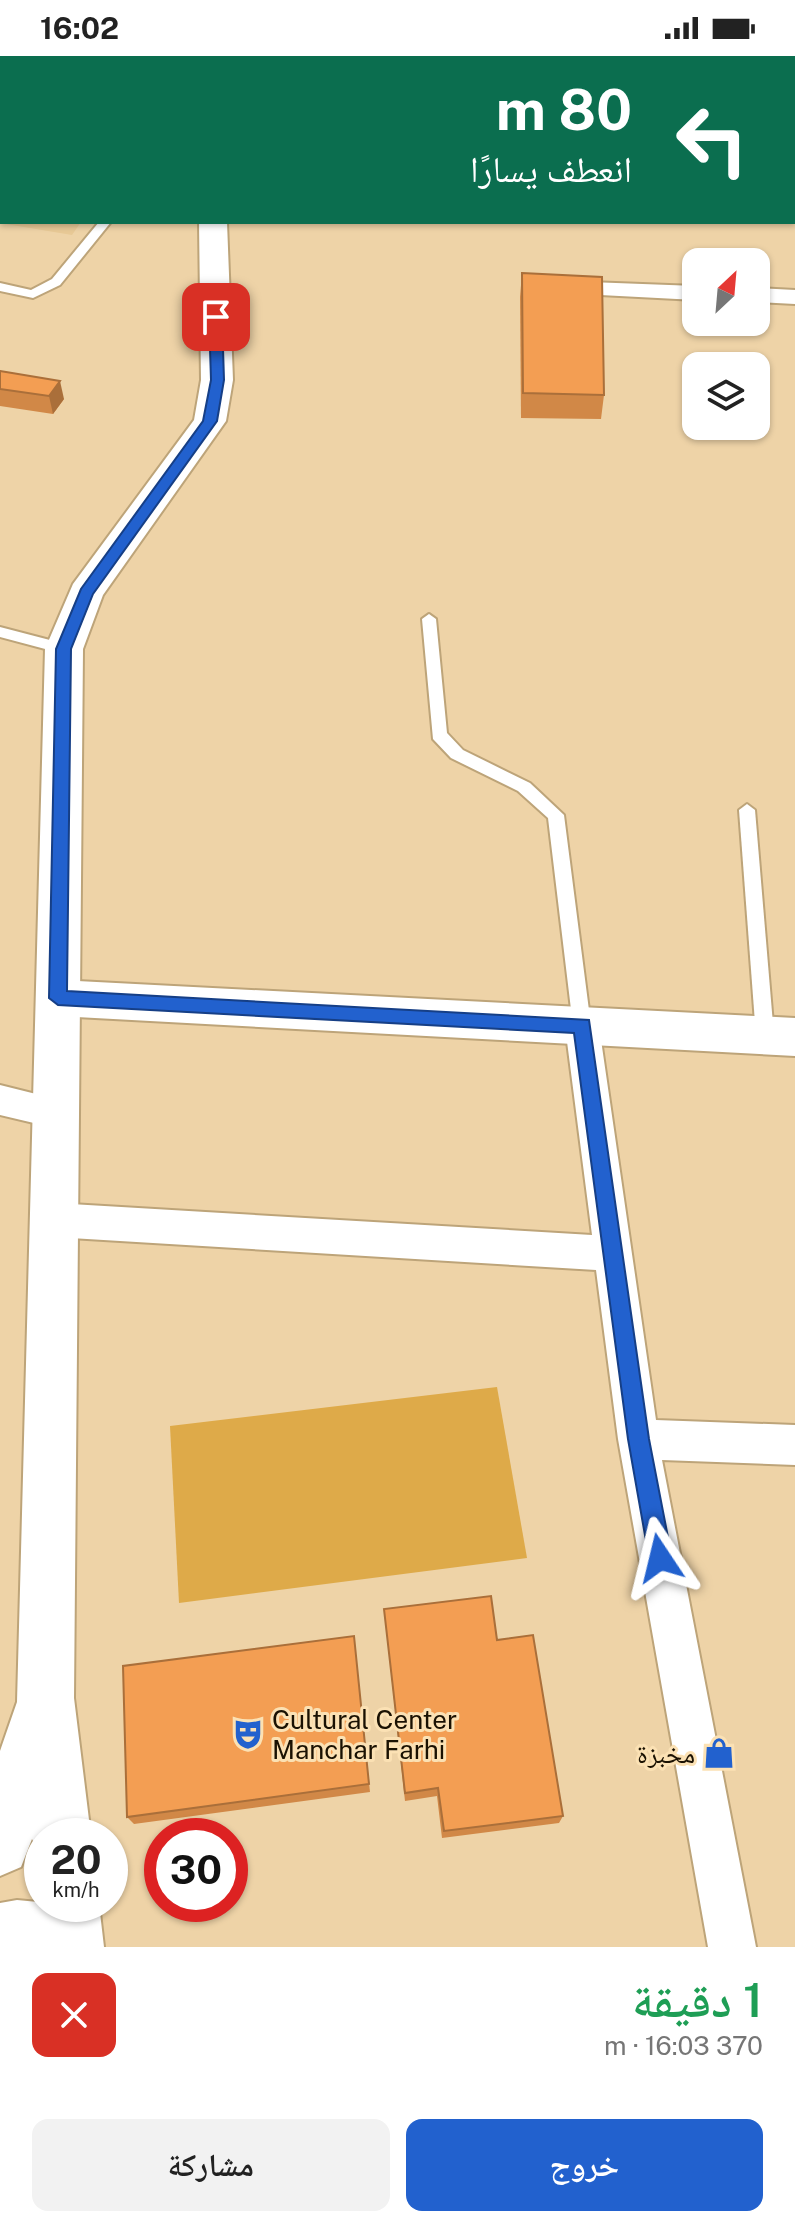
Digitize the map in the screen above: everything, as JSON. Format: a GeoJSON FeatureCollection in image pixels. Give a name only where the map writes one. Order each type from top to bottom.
{"type":"FeatureCollection","features":[{"type":"Feature","properties":{"kind":"main road"},"geometry":{"type":"LineString","coordinates":[[59,1818],[45,1698],[64,649],[86,593],[210,421],[217,380],[213,224]]}},
{"type":"Feature","properties":{"kind":"main road"},"geometry":{"type":"LineString","coordinates":[[58,998],[780,1036]]}},
{"type":"Feature","properties":{"kind":"main road"},"geometry":{"type":"LineString","coordinates":[[0,1846],[45,1698]]}},
{"type":"Feature","properties":{"kind":"main road"},"geometry":{"type":"LineString","coordinates":[[70,1922],[73,1947]]}},
{"type":"Feature","properties":{"kind":"main road"},"geometry":{"type":"LineString","coordinates":[[0,1934],[14,1930],[37,1932],[63,1947]]}},
{"type":"Feature","properties":{"kind":"street"},"geometry":{"type":"LineString","coordinates":[[589,289],[682,292]]}},
{"type":"Feature","properties":{"kind":"street"},"geometry":{"type":"LineString","coordinates":[[770,296],[795,297]]}},
{"type":"Feature","properties":{"kind":"street"},"geometry":{"type":"LineString","coordinates":[[582,1026],[638,1439],[732,1947]]}},
{"type":"Feature","properties":{"kind":"street"},"geometry":{"type":"LineString","coordinates":[[0,1100],[55,1113]]}},
{"type":"Feature","properties":{"kind":"street"},"geometry":{"type":"LineString","coordinates":[[54,1220],[613,1254]]}},
{"type":"Feature","properties":{"kind":"street"},"geometry":{"type":"LineString","coordinates":[[638,1439],[795,1445]]}},
{"type":"Feature","properties":{"kind":"lane"},"geometry":{"type":"LineString","coordinates":[[0,287],[33,294],[56,282],[103,224]]}},
{"type":"Feature","properties":{"kind":"lane"},"geometry":{"type":"LineString","coordinates":[[429,619],[439,735],[457,754],[524,787],[556,815],[582,1026]]}},
{"type":"Feature","properties":{"kind":"lane"},"geometry":{"type":"LineString","coordinates":[[0,632],[64,649]]}},
{"type":"Feature","properties":{"kind":"lane"},"geometry":{"type":"LineString","coordinates":[[747,810],[780,1036]]}},
{"type":"Feature","properties":{"kind":"shaded area"},"geometry":{"type":"Polygon","coordinates":[[[6,224],[80,224],[72,235],[6,224]]]}},
{"type":"Feature","properties":{"kind":"shaded area"},"geometry":{"type":"Polygon","coordinates":[[[497,1387],[527,1558],[179,1603],[170,1426],[497,1387]]]}},
{"type":"Feature","properties":{"kind":"building"},"geometry":{"type":"Polygon","coordinates":[[[522,273],[602,277],[604,395],[523,393],[522,273]]]}},
{"type":"Feature","properties":{"kind":"building"},"geometry":{"type":"Polygon","coordinates":[[[0,371],[60,381],[49,396],[0,389],[0,371]]]}},
{"type":"Feature","properties":{"kind":"building"},"geometry":{"type":"Polygon","coordinates":[[[491,1596],[497,1640],[533,1635],[563,1816],[444,1831],[438,1788],[405,1793],[384,1609],[491,1596]]]}},
{"type":"Feature","properties":{"kind":"building","name":"Cultural Center Manchar Farhi"},"geometry":{"type":"Polygon","coordinates":[[[354,1636],[369,1784],[127,1817],[123,1666],[354,1636]]]}},
{"type":"Feature","properties":{"kind":"place","name":"Cultural Center Manchar Farhi"},"geometry":{"type":"Point","coordinates":[248,1734]}},
{"type":"Feature","properties":{"kind":"place","name":"مخبزة"},"geometry":{"type":"Point","coordinates":[719,1753]}},
{"type":"Feature","properties":{"kind":"route"},"geometry":{"type":"LineString","coordinates":[[216,317],[217,380],[210,421],[86,593],[64,649],[58,998],[582,1026],[638,1439],[660,1558]]}}]}
